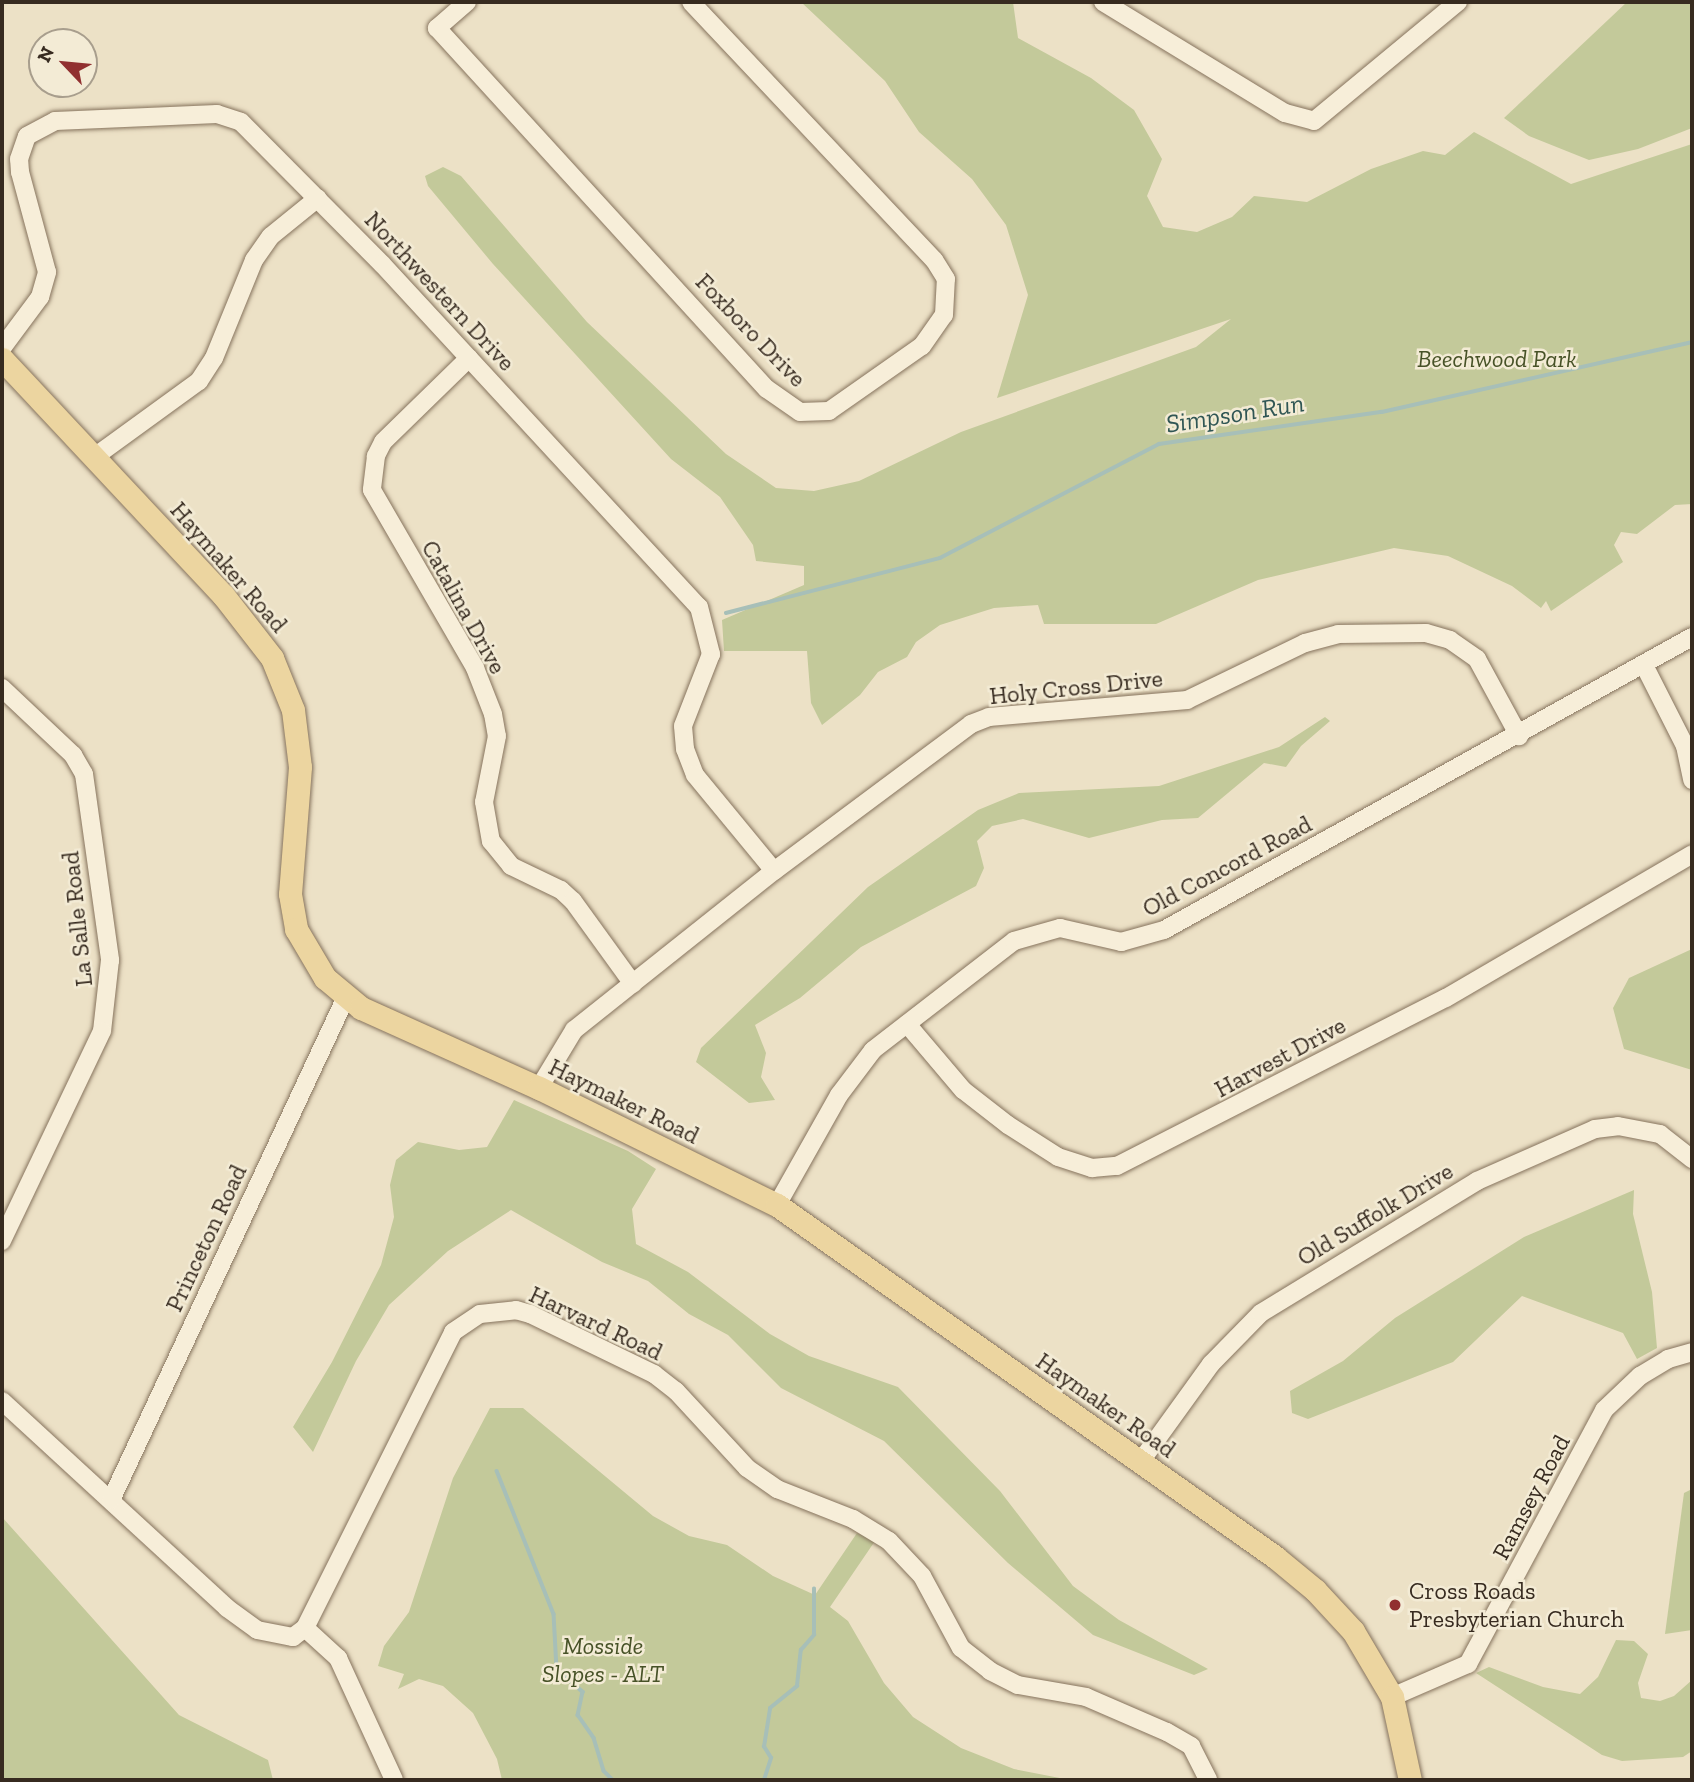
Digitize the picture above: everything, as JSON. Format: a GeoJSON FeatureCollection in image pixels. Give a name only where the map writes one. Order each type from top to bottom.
{"type":"FeatureCollection","features":[{"type":"Feature","properties":{"kind":"main road","name":"Haymaker Road"},"geometry":{"type":"LineString","coordinates":[[2,359],[223,595],[272,657],[293,710],[300,767],[290,855],[296,929],[307,955],[346,997],[361,1009],[539,1088],[777,1205],[1141,1461],[1315,1590],[1353,1631],[1392,1697],[1410,1780]]}},
{"type":"Feature","properties":{"kind":"street","name":"Foxboro Drive"},"geometry":{"type":"LineString","coordinates":[[467,2],[437,28],[774,396],[800,412],[830,411],[922,346],[944,315],[946,279],[934,260],[691,2]]}},
{"type":"Feature","properties":{"kind":"street"},"geometry":{"type":"LineString","coordinates":[[1103,2],[1284,113],[1314,121],[1458,2]]}},
{"type":"Feature","properties":{"kind":"street","name":"Northwestern Drive"},"geometry":{"type":"LineString","coordinates":[[2,348],[40,297],[47,272],[19,159],[27,136],[55,121],[217,114],[255,132],[699,607],[711,654],[683,726],[685,750],[695,775],[774,871]]}},
{"type":"Feature","properties":{"kind":"street"},"geometry":{"type":"LineString","coordinates":[[93,458],[199,381],[214,358],[254,260],[271,236],[318,198]]}},
{"type":"Feature","properties":{"kind":"street","name":"Catalina Drive"},"geometry":{"type":"LineString","coordinates":[[469,358],[383,442],[376,456],[372,490],[475,668],[493,714],[497,736],[484,802],[491,841],[511,866],[540,878],[573,901],[633,984]]}},
{"type":"Feature","properties":{"kind":"street","name":"Holy Cross Drive"},"geometry":{"type":"LineString","coordinates":[[539,1088],[574,1030],[774,871],[971,724],[989,717],[1187,700],[1305,643],[1338,634],[1426,633],[1450,640],[1477,659],[1519,736]]}},
{"type":"Feature","properties":{"kind":"street","name":"Old Concord Road"},"geometry":{"type":"LineString","coordinates":[[777,1205],[855,1070],[907,1024],[1014,941],[1060,928],[1121,942],[1164,930],[1645,667],[1692,637]]}},
{"type":"Feature","properties":{"kind":"street"},"geometry":{"type":"LineString","coordinates":[[1645,667],[1685,746],[1692,780]]}},
{"type":"Feature","properties":{"kind":"street","name":"La Salle Road"},"geometry":{"type":"LineString","coordinates":[[2,688],[73,755],[84,774],[110,960],[102,1031],[2,1241]]}},
{"type":"Feature","properties":{"kind":"street","name":"Harvest Drive"},"geometry":{"type":"LineString","coordinates":[[907,1024],[963,1090],[1008,1125],[1058,1157],[1092,1168],[1117,1166],[1446,998],[1692,854]]}},
{"type":"Feature","properties":{"kind":"street","name":"Princeton Road"},"geometry":{"type":"LineString","coordinates":[[111,1500],[346,997]]}},
{"type":"Feature","properties":{"kind":"street","name":"Old Suffolk Drive"},"geometry":{"type":"LineString","coordinates":[[1141,1461],[1211,1364],[1261,1313],[1477,1181],[1595,1129],[1618,1126],[1660,1134],[1692,1159]]}},
{"type":"Feature","properties":{"kind":"street","name":"Harvard Road"},"geometry":{"type":"LineString","coordinates":[[305,1628],[453,1332],[480,1314],[516,1310],[654,1374],[676,1391],[747,1468],[777,1489],[853,1519],[889,1541],[922,1576],[961,1648],[990,1671],[1018,1685],[1086,1697],[1167,1732],[1191,1746],[1208,1780]]}},
{"type":"Feature","properties":{"kind":"street","name":"Ramsey Road"},"geometry":{"type":"LineString","coordinates":[[1392,1697],[1468,1664],[1604,1410],[1640,1376],[1668,1359],[1692,1352]]}},
{"type":"Feature","properties":{"kind":"street"},"geometry":{"type":"LineString","coordinates":[[2,1401],[227,1608],[257,1630],[293,1637],[305,1628],[338,1658],[394,1780]]}},
{"type":"Feature","properties":{"kind":"green space","name":"Beechwood Park"},"geometry":{"type":"Polygon","coordinates":[[[801,2],[1013,2],[1018,38],[1091,78],[1134,110],[1162,159],[1147,196],[1163,227],[1197,232],[1232,217],[1254,196],[1307,202],[1371,169],[1423,151],[1445,155],[1474,132],[1571,184],[1692,144],[1692,504],[1675,505],[1637,534],[1621,532],[1614,545],[1623,562],[1551,611],[1546,601],[1541,608],[1512,586],[1448,556],[1394,548],[1258,580],[1156,624],[1044,624],[1038,605],[994,608],[940,625],[916,642],[907,657],[878,672],[860,695],[822,725],[811,703],[807,651],[724,651],[722,620],[804,585],[804,566],[756,561],[753,545],[720,497],[671,459],[493,264],[428,186],[425,176],[443,167],[461,176],[587,322],[726,454],[776,488],[814,491],[859,481],[961,432],[1196,347],[1231,319],[997,398],[1028,295],[1006,225],[972,179],[919,132],[885,81],[801,2]]]}},
{"type":"Feature","properties":{"kind":"green space"},"geometry":{"type":"Polygon","coordinates":[[[1627,2],[1692,2],[1692,128],[1638,149],[1589,160],[1529,136],[1504,118],[1627,2]]]}},
{"type":"Feature","properties":{"kind":"green space"},"geometry":{"type":"Polygon","coordinates":[[[1325,717],[1330,721],[1301,746],[1286,767],[1264,763],[1198,818],[1162,820],[1089,838],[1023,819],[992,826],[977,841],[984,868],[976,886],[861,947],[800,998],[755,1025],[766,1053],[761,1077],[775,1100],[749,1103],[696,1062],[701,1048],[868,887],[978,810],[1019,793],[1159,786],[1279,747],[1325,717]]]}},
{"type":"Feature","properties":{"kind":"green space"},"geometry":{"type":"Polygon","coordinates":[[[1692,949],[1692,1070],[1624,1049],[1613,1008],[1629,978],[1692,949]]]}},
{"type":"Feature","properties":{"kind":"green space"},"geometry":{"type":"Polygon","coordinates":[[[514,1100],[628,1151],[656,1169],[632,1209],[636,1244],[688,1272],[770,1334],[809,1356],[898,1387],[1000,1491],[1073,1586],[1119,1620],[1208,1669],[1194,1675],[1093,1635],[1008,1563],[884,1441],[781,1388],[728,1335],[689,1314],[648,1281],[602,1262],[511,1210],[448,1251],[389,1305],[356,1361],[313,1452],[293,1427],[332,1362],[381,1265],[394,1217],[390,1185],[396,1160],[418,1142],[459,1150],[487,1147],[514,1100]]]}},
{"type":"Feature","properties":{"kind":"green space"},"geometry":{"type":"Polygon","coordinates":[[[1634,1190],[1633,1214],[1652,1292],[1657,1348],[1637,1359],[1623,1333],[1522,1296],[1453,1362],[1308,1419],[1292,1413],[1290,1391],[1343,1361],[1395,1318],[1524,1237],[1634,1190]]]}},
{"type":"Feature","properties":{"kind":"green space","name":"Mosside Slopes - ALT"},"geometry":{"type":"Polygon","coordinates":[[[490,1408],[523,1408],[653,1516],[689,1536],[727,1545],[773,1576],[815,1595],[857,1533],[875,1541],[830,1607],[848,1621],[884,1683],[913,1717],[961,1748],[1014,1769],[1070,1780],[502,1780],[497,1759],[473,1713],[443,1686],[419,1679],[398,1689],[404,1674],[378,1666],[384,1646],[409,1612],[453,1478],[490,1408]]]}},
{"type":"Feature","properties":{"kind":"green space"},"geometry":{"type":"Polygon","coordinates":[[[1692,1489],[1692,1630],[1665,1634],[1684,1493],[1692,1489]]]}},
{"type":"Feature","properties":{"kind":"green space"},"geometry":{"type":"Polygon","coordinates":[[[2,1517],[179,1715],[268,1760],[273,1780],[2,1780],[2,1517]]]}},
{"type":"Feature","properties":{"kind":"green space"},"geometry":{"type":"Polygon","coordinates":[[[1616,1640],[1634,1641],[1648,1654],[1638,1683],[1641,1698],[1660,1701],[1674,1696],[1692,1680],[1692,1751],[1683,1757],[1622,1761],[1602,1755],[1476,1673],[1489,1667],[1543,1687],[1580,1694],[1598,1677],[1616,1640]]]}},
{"type":"Feature","properties":{"kind":"waterway","name":"Simpson Run"},"geometry":{"type":"LineString","coordinates":[[726,613],[940,558],[1159,444],[1382,412],[1692,342]]}},
{"type":"Feature","properties":{"kind":"waterway"},"geometry":{"type":"LineString","coordinates":[[497,1471],[554,1614],[557,1670],[583,1692],[578,1715],[594,1738],[604,1771],[613,1780]]}},
{"type":"Feature","properties":{"kind":"waterway"},"geometry":{"type":"LineString","coordinates":[[764,1780],[771,1758],[764,1747],[770,1708],[797,1686],[801,1650],[814,1635],[814,1589]]}},
{"type":"Feature","properties":{"kind":"place","name":"Cross Roads Presbyterian Church"},"geometry":{"type":"Point","coordinates":[1395,1605]}}]}
